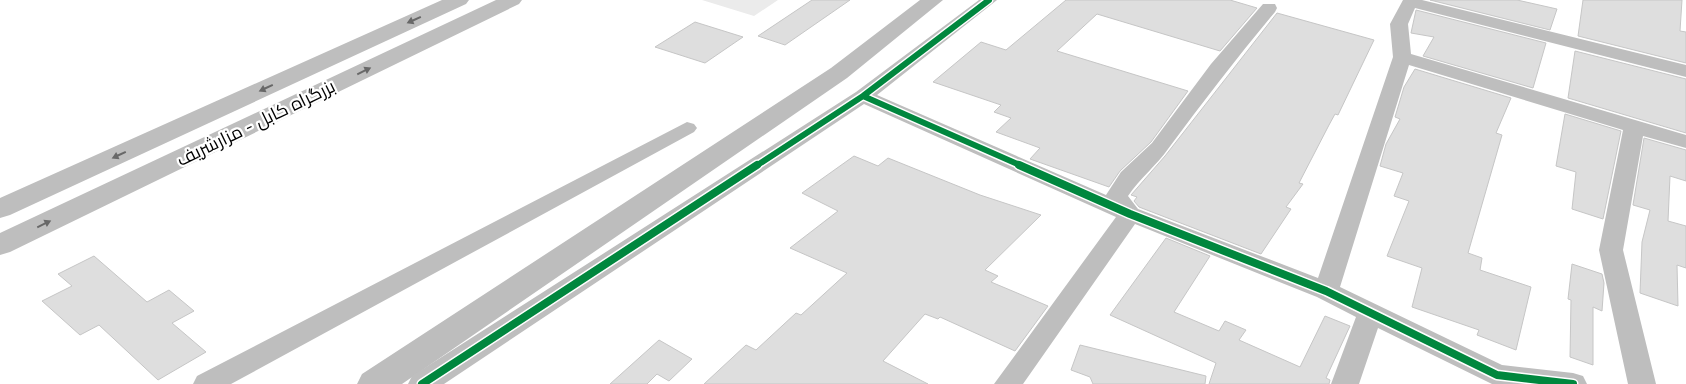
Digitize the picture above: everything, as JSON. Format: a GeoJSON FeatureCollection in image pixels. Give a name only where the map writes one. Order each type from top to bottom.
{"type":"FeatureCollection","features":[{"type":"Feature","properties":{"kind":"highway","name":"بزرگراه کابل - مزارشریف"},"geometry":{"type":"LineString","coordinates":[[0,209],[459,0]]}},
{"type":"Feature","properties":{"kind":"highway","name":"بزرگراه کابل - مزارشریف"},"geometry":{"type":"LineString","coordinates":[[0,246],[512,0]]}},
{"type":"Feature","properties":{"kind":"street"},"geometry":{"type":"LineString","coordinates":[[422,384],[862,96],[989,0]]}},
{"type":"Feature","properties":{"kind":"street"},"geometry":{"type":"LineString","coordinates":[[1326,291],[1402,57],[1399,24],[1411,1],[1686,71]]}},
{"type":"Feature","properties":{"kind":"street"},"geometry":{"type":"LineString","coordinates":[[1130,214],[1117,196],[1129,177],[1159,147],[1218,68],[1269,8]]}},
{"type":"Feature","properties":{"kind":"street"},"geometry":{"type":"LineString","coordinates":[[1402,57],[1686,142]]}},
{"type":"Feature","properties":{"kind":"street"},"geometry":{"type":"LineString","coordinates":[[862,96],[1130,214],[1326,291],[1496,375],[1573,384]]}},
{"type":"Feature","properties":{"kind":"street"},"geometry":{"type":"LineString","coordinates":[[1634,126],[1610,250],[1642,384]]}},
{"type":"Feature","properties":{"kind":"street"},"geometry":{"type":"LineString","coordinates":[[208,384],[687,128]]}},
{"type":"Feature","properties":{"kind":"street"},"geometry":{"type":"LineString","coordinates":[[1008,384],[1130,214]]}},
{"type":"Feature","properties":{"kind":"street"},"geometry":{"type":"LineString","coordinates":[[1345,384],[1370,313]]}},
{"type":"Feature","properties":{"kind":"shaded area"},"geometry":{"type":"Polygon","coordinates":[[[702,0],[778,0],[754,16],[702,0]]]}},
{"type":"Feature","properties":{"kind":"building"},"geometry":{"type":"Polygon","coordinates":[[[812,0],[850,0],[785,45],[758,36],[812,0]]]}},
{"type":"Feature","properties":{"kind":"building"},"geometry":{"type":"Polygon","coordinates":[[[1066,0],[1230,0],[1257,8],[1220,51],[1097,14],[1057,51],[1188,91],[1151,142],[1120,171],[1109,187],[1030,159],[1040,148],[996,132],[1011,118],[994,112],[1001,105],[933,82],[981,42],[1006,50],[1066,0]]]}},
{"type":"Feature","properties":{"kind":"building"},"geometry":{"type":"Polygon","coordinates":[[[1430,0],[1517,0],[1557,9],[1550,30],[1430,0]]]}},
{"type":"Feature","properties":{"kind":"building"},"geometry":{"type":"Polygon","coordinates":[[[1583,0],[1682,0],[1680,31],[1686,32],[1686,63],[1578,36],[1583,0]]]}},
{"type":"Feature","properties":{"kind":"building"},"geometry":{"type":"Polygon","coordinates":[[[1416,10],[1546,43],[1533,88],[1423,56],[1434,37],[1411,33],[1416,10]]]}},
{"type":"Feature","properties":{"kind":"building"},"geometry":{"type":"Polygon","coordinates":[[[1277,13],[1374,40],[1338,115],[1335,114],[1299,183],[1303,184],[1286,207],[1291,209],[1261,254],[1139,207],[1134,201],[1137,197],[1131,195],[1165,156],[1277,13]]]}},
{"type":"Feature","properties":{"kind":"building"},"geometry":{"type":"Polygon","coordinates":[[[695,22],[743,37],[705,63],[655,47],[695,22]]]}},
{"type":"Feature","properties":{"kind":"building"},"geometry":{"type":"Polygon","coordinates":[[[1575,51],[1686,79],[1686,133],[1568,98],[1575,51]]]}},
{"type":"Feature","properties":{"kind":"building"},"geometry":{"type":"Polygon","coordinates":[[[1415,69],[1511,98],[1496,133],[1502,135],[1468,253],[1482,258],[1480,270],[1531,287],[1516,350],[1477,335],[1479,330],[1412,307],[1422,268],[1387,256],[1409,201],[1394,196],[1403,173],[1380,166],[1386,144],[1400,119],[1395,117],[1404,87],[1415,69]]]}},
{"type":"Feature","properties":{"kind":"building"},"geometry":{"type":"Polygon","coordinates":[[[1565,114],[1621,131],[1603,219],[1572,209],[1576,172],[1556,166],[1565,114]]]}},
{"type":"Feature","properties":{"kind":"building"},"geometry":{"type":"Polygon","coordinates":[[[1644,138],[1686,150],[1686,181],[1670,176],[1668,221],[1686,226],[1686,268],[1677,265],[1678,306],[1640,293],[1642,242],[1650,210],[1633,205],[1644,138]]]}},
{"type":"Feature","properties":{"kind":"building"},"geometry":{"type":"Polygon","coordinates":[[[854,156],[878,166],[888,158],[980,195],[1041,215],[985,270],[998,276],[991,282],[1048,306],[1015,351],[940,317],[938,319],[925,314],[883,361],[928,384],[704,384],[746,345],[756,350],[796,313],[801,315],[847,273],[790,248],[838,211],[802,193],[854,156]]]}},
{"type":"Feature","properties":{"kind":"building"},"geometry":{"type":"Polygon","coordinates":[[[1166,238],[1210,256],[1174,312],[1219,331],[1225,321],[1246,330],[1239,340],[1300,367],[1325,316],[1350,326],[1326,378],[1330,380],[1329,384],[1209,384],[1216,363],[1110,315],[1166,238]]]}},
{"type":"Feature","properties":{"kind":"building"},"geometry":{"type":"Polygon","coordinates":[[[94,256],[147,302],[169,290],[194,311],[172,323],[206,352],[158,380],[99,325],[80,335],[42,301],[72,286],[58,274],[94,256]]]}},
{"type":"Feature","properties":{"kind":"building"},"geometry":{"type":"Polygon","coordinates":[[[1572,264],[1602,274],[1604,283],[1602,311],[1593,307],[1593,365],[1570,357],[1571,300],[1568,299],[1572,264]]]}},
{"type":"Feature","properties":{"kind":"building"},"geometry":{"type":"Polygon","coordinates":[[[659,340],[692,359],[669,381],[657,374],[647,384],[610,384],[659,340]]]}},
{"type":"Feature","properties":{"kind":"building"},"geometry":{"type":"Polygon","coordinates":[[[1080,345],[1206,376],[1205,384],[1093,384],[1090,377],[1071,370],[1080,345]]]}},
{"type":"Feature","properties":{"kind":"waterway"},"geometry":{"type":"LineString","coordinates":[[375,384],[839,73],[933,0]]}},
{"type":"Feature","properties":{"kind":"cycle path"},"geometry":{"type":"LineString","coordinates":[[422,384],[863,96],[989,0]]}},
{"type":"Feature","properties":{"kind":"cycle path"},"geometry":{"type":"LineString","coordinates":[[863,96],[1130,214],[1326,291],[1497,375],[1573,384]]}}]}
